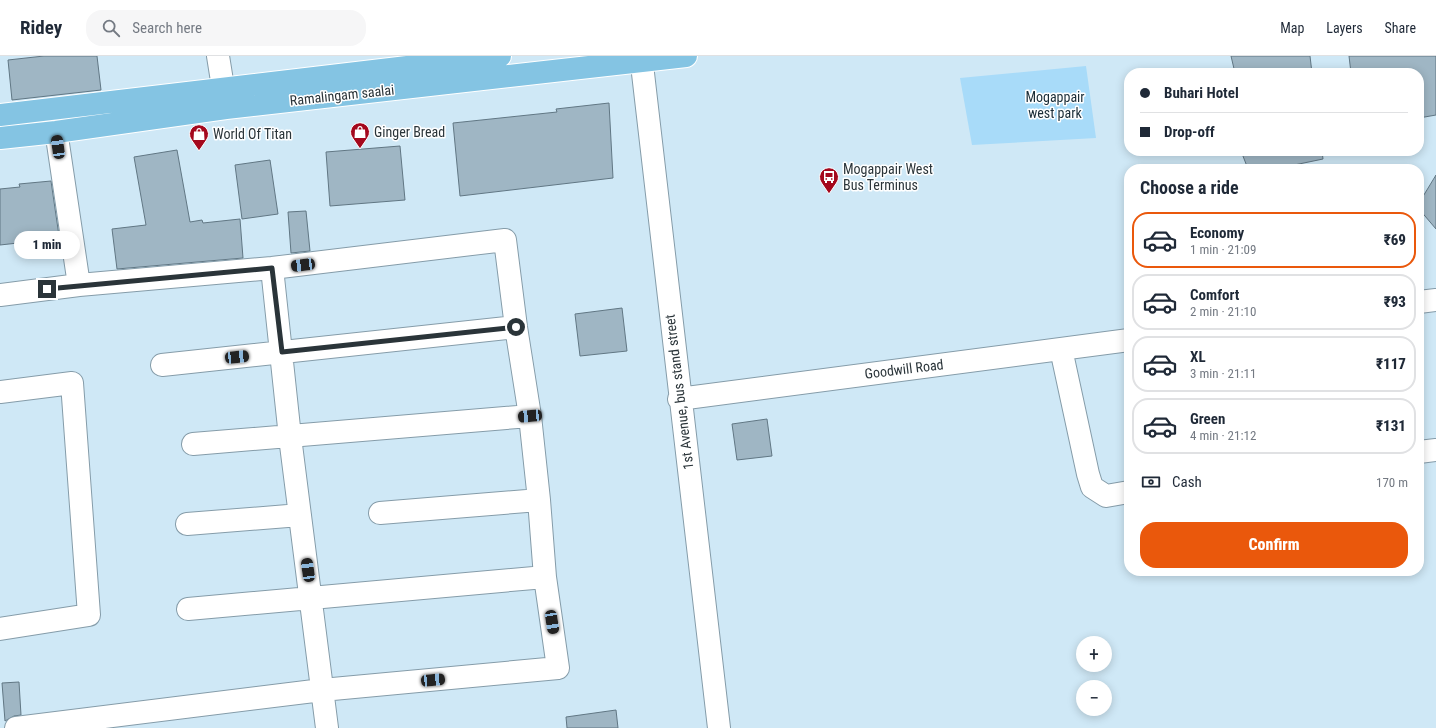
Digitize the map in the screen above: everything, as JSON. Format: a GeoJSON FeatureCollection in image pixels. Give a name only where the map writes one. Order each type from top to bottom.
{"type":"FeatureCollection","features":[{"type":"Feature","properties":{"kind":"main road"},"geometry":{"type":"LineString","coordinates":[[0,115],[224,98],[500,56]]}},
{"type":"Feature","properties":{"kind":"main road","name":"Ramalingam saalai"},"geometry":{"type":"LineString","coordinates":[[0,138],[56,132],[224,98],[641,58],[686,56]]}},
{"type":"Feature","properties":{"kind":"street"},"geometry":{"type":"LineString","coordinates":[[218,56],[224,98]]}},
{"type":"Feature","properties":{"kind":"street","name":"1st Avenue, bus stand street"},"geometry":{"type":"LineString","coordinates":[[641,58],[718,728]]}},
{"type":"Feature","properties":{"kind":"street"},"geometry":{"type":"LineString","coordinates":[[53,110],[79,285]]}},
{"type":"Feature","properties":{"kind":"street"},"geometry":{"type":"LineString","coordinates":[[0,295],[79,285],[272,268],[505,240],[516,327],[530,416],[545,577],[558,668],[322,690],[16,728]]}},
{"type":"Feature","properties":{"kind":"street"},"geometry":{"type":"LineString","coordinates":[[272,268],[290,436],[327,728]]}},
{"type":"Feature","properties":{"kind":"street"},"geometry":{"type":"LineString","coordinates":[[1424,301],[1436,300]]}},
{"type":"Feature","properties":{"kind":"street"},"geometry":{"type":"LineString","coordinates":[[162,365],[516,327]]}},
{"type":"Feature","properties":{"kind":"street","name":"Goodwill Road"},"geometry":{"type":"LineString","coordinates":[[680,399],[1124,341]]}},
{"type":"Feature","properties":{"kind":"street"},"geometry":{"type":"LineString","coordinates":[[1061,349],[1092,487],[1106,496],[1124,493]]}},
{"type":"Feature","properties":{"kind":"street"},"geometry":{"type":"LineString","coordinates":[[0,392],[72,383],[89,615],[0,629]]}},
{"type":"Feature","properties":{"kind":"street"},"geometry":{"type":"LineString","coordinates":[[193,444],[530,416]]}},
{"type":"Feature","properties":{"kind":"street"},"geometry":{"type":"LineString","coordinates":[[1424,451],[1436,450]]}},
{"type":"Feature","properties":{"kind":"street"},"geometry":{"type":"LineString","coordinates":[[380,512],[539,500]]}},
{"type":"Feature","properties":{"kind":"street"},"geometry":{"type":"LineString","coordinates":[[187,524],[300,515]]}},
{"type":"Feature","properties":{"kind":"street"},"geometry":{"type":"LineString","coordinates":[[188,609],[545,577]]}},
{"type":"Feature","properties":{"kind":"green space","name":"Mogappair west park"},"geometry":{"type":"Polygon","coordinates":[[[1086,66],[1096,138],[972,145],[960,78],[1086,66]]]}},
{"type":"Feature","properties":{"kind":"building"},"geometry":{"type":"Polygon","coordinates":[[[44,56],[97,56],[101,90],[12,100],[8,60],[44,56]]]}},
{"type":"Feature","properties":{"kind":"building"},"geometry":{"type":"Polygon","coordinates":[[[1231,56],[1310,56],[1311,68],[1234,68],[1231,56]]]}},
{"type":"Feature","properties":{"kind":"building"},"geometry":{"type":"Polygon","coordinates":[[[1349,56],[1436,56],[1436,115],[1424,117],[1424,68],[1350,68],[1349,56]]]}},
{"type":"Feature","properties":{"kind":"building"},"geometry":{"type":"Polygon","coordinates":[[[609,103],[613,178],[460,196],[453,123],[557,112],[556,109],[609,103]]]}},
{"type":"Feature","properties":{"kind":"building"},"geometry":{"type":"Polygon","coordinates":[[[400,146],[405,200],[330,206],[326,152],[400,146]]]}},
{"type":"Feature","properties":{"kind":"building"},"geometry":{"type":"Polygon","coordinates":[[[177,150],[190,222],[202,220],[203,223],[240,219],[243,258],[117,269],[112,229],[146,225],[134,157],[177,150]]]}},
{"type":"Feature","properties":{"kind":"building"},"geometry":{"type":"Polygon","coordinates":[[[1243,156],[1323,156],[1323,159],[1299,164],[1246,164],[1243,156]]]}},
{"type":"Feature","properties":{"kind":"building"},"geometry":{"type":"Polygon","coordinates":[[[270,160],[278,214],[242,219],[235,165],[270,160]]]}},
{"type":"Feature","properties":{"kind":"building"},"geometry":{"type":"Polygon","coordinates":[[[1436,175],[1436,229],[1424,215],[1424,195],[1436,175]]]}},
{"type":"Feature","properties":{"kind":"building"},"geometry":{"type":"Polygon","coordinates":[[[51,181],[59,236],[17,240],[18,243],[0,245],[0,189],[20,187],[19,184],[51,181]]]}},
{"type":"Feature","properties":{"kind":"building"},"geometry":{"type":"Polygon","coordinates":[[[306,211],[310,251],[291,253],[288,212],[306,211]]]}},
{"type":"Feature","properties":{"kind":"building"},"geometry":{"type":"Polygon","coordinates":[[[622,308],[627,351],[580,356],[575,314],[622,308]]]}},
{"type":"Feature","properties":{"kind":"building"},"geometry":{"type":"Polygon","coordinates":[[[767,419],[772,456],[737,460],[732,424],[767,419]]]}},
{"type":"Feature","properties":{"kind":"building"},"geometry":{"type":"Polygon","coordinates":[[[19,682],[21,715],[14,716],[5,721],[2,683],[19,682]]]}},
{"type":"Feature","properties":{"kind":"building"},"geometry":{"type":"Polygon","coordinates":[[[616,710],[618,728],[567,728],[566,717],[616,710]]]}},
{"type":"Feature","properties":{"kind":"place","name":"Ginger Bread"},"geometry":{"type":"Point","coordinates":[360,149]}},
{"type":"Feature","properties":{"kind":"place","name":"World Of Titan"},"geometry":{"type":"Point","coordinates":[199,151]}},
{"type":"Feature","properties":{"kind":"place","name":"Mogappair West Bus Terminus"},"geometry":{"type":"Point","coordinates":[829,194]}},
{"type":"Feature","properties":{"kind":"route"},"geometry":{"type":"LineString","coordinates":[[47,289],[272,268],[282,352],[516,327]]}}]}
